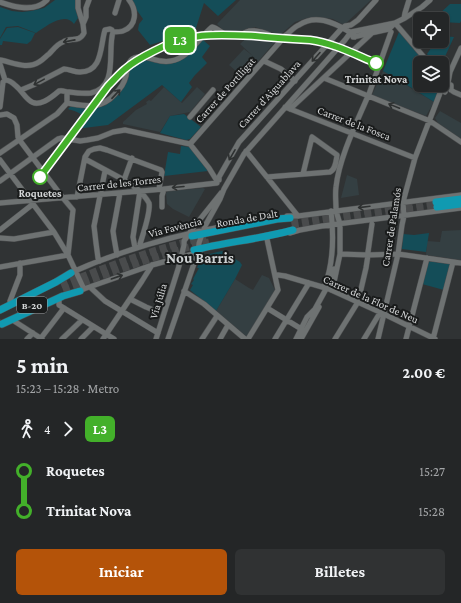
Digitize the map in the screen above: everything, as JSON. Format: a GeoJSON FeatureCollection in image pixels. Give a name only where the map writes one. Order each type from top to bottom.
{"type":"FeatureCollection","features":[{"type":"Feature","properties":{"kind":"highway"},"geometry":{"type":"LineString","coordinates":[[461,199],[436,205],[461,204]]}},
{"type":"Feature","properties":{"kind":"highway","name":"Ronda de Dalt"},"geometry":{"type":"LineString","coordinates":[[188,235],[206,236],[291,224],[279,234],[197,249]]}},
{"type":"Feature","properties":{"kind":"highway"},"geometry":{"type":"LineString","coordinates":[[0,310],[74,272]]}},
{"type":"Feature","properties":{"kind":"highway","name":"B-20"},"geometry":{"type":"LineString","coordinates":[[1,322],[62,288]]}},
{"type":"Feature","properties":{"kind":"highway"},"geometry":{"type":"LineString","coordinates":[[1,322],[63,296],[82,290]]}},
{"type":"Feature","properties":{"kind":"street"},"geometry":{"type":"LineString","coordinates":[[0,2],[14,7],[25,8],[39,5],[47,0]]}},
{"type":"Feature","properties":{"kind":"street"},"geometry":{"type":"LineString","coordinates":[[78,0],[78,8],[83,19]]}},
{"type":"Feature","properties":{"kind":"street"},"geometry":{"type":"LineString","coordinates":[[0,60],[23,65],[35,64],[40,62],[66,40],[76,40],[80,38],[84,33],[83,19],[89,0]]}},
{"type":"Feature","properties":{"kind":"street"},"geometry":{"type":"LineString","coordinates":[[115,13],[119,0]]}},
{"type":"Feature","properties":{"kind":"street"},"geometry":{"type":"LineString","coordinates":[[21,90],[33,86],[64,69],[76,72],[90,70],[98,60],[104,40],[105,30],[110,29],[113,32],[125,30],[133,22],[135,15],[130,0]]}},
{"type":"Feature","properties":{"kind":"street","name":"Carrer d'Aiguablava"},"geometry":{"type":"LineString","coordinates":[[218,181],[219,176],[239,142],[344,27],[351,25],[358,20],[376,0]]}},
{"type":"Feature","properties":{"kind":"street"},"geometry":{"type":"LineString","coordinates":[[404,18],[409,0]]}},
{"type":"Feature","properties":{"kind":"street","name":"Carrer d'Aiguablava"},"geometry":{"type":"LineString","coordinates":[[197,249],[206,236],[210,217],[246,151],[289,107],[351,32],[394,23],[422,7],[430,0]]}},
{"type":"Feature","properties":{"kind":"street","name":"Carrer de Portlligat"},"geometry":{"type":"LineString","coordinates":[[190,144],[282,40],[300,24],[314,20],[325,20],[344,27],[355,37]]}},
{"type":"Feature","properties":{"kind":"street"},"geometry":{"type":"LineString","coordinates":[[394,23],[423,56]]}},
{"type":"Feature","properties":{"kind":"street","name":"Carrer d'Aiguablava"},"geometry":{"type":"LineString","coordinates":[[345,40],[389,29],[394,23]]}},
{"type":"Feature","properties":{"kind":"street"},"geometry":{"type":"LineString","coordinates":[[67,103],[94,106],[111,100],[122,88],[127,69],[131,60],[135,57],[169,62],[177,60],[191,50],[211,28],[214,27],[225,35],[232,37],[251,31],[258,31],[282,40]]}},
{"type":"Feature","properties":{"kind":"street"},"geometry":{"type":"LineString","coordinates":[[5,80],[9,80],[33,103],[43,102],[63,90],[67,92],[91,93],[100,89],[108,79],[111,66],[111,40],[113,32]]}},
{"type":"Feature","properties":{"kind":"street"},"geometry":{"type":"LineString","coordinates":[[296,339],[307,317],[315,309],[328,288],[333,255],[333,225],[336,186],[341,162],[369,95],[391,32]]}},
{"type":"Feature","properties":{"kind":"street","name":"Carrer d'Aiguablava"},"geometry":{"type":"LineString","coordinates":[[289,107],[324,78],[372,33]]}},
{"type":"Feature","properties":{"kind":"street"},"geometry":{"type":"LineString","coordinates":[[449,76],[461,48]]}},
{"type":"Feature","properties":{"kind":"street"},"geometry":{"type":"LineString","coordinates":[[264,61],[281,69],[295,81]]}},
{"type":"Feature","properties":{"kind":"street"},"geometry":{"type":"LineString","coordinates":[[0,64],[5,80],[3,82],[0,107]]}},
{"type":"Feature","properties":{"kind":"street"},"geometry":{"type":"LineString","coordinates":[[324,78],[430,121],[461,142]]}},
{"type":"Feature","properties":{"kind":"street"},"geometry":{"type":"LineString","coordinates":[[449,84],[451,85],[451,90],[461,95]]}},
{"type":"Feature","properties":{"kind":"street"},"geometry":{"type":"LineString","coordinates":[[190,116],[213,90]]}},
{"type":"Feature","properties":{"kind":"street"},"geometry":{"type":"LineString","coordinates":[[0,153],[57,114],[67,103],[67,92]]}},
{"type":"Feature","properties":{"kind":"street","name":"Carrer de Palamós"},"geometry":{"type":"LineString","coordinates":[[378,339],[398,254],[404,216],[403,202],[415,158],[438,99],[443,92]]}},
{"type":"Feature","properties":{"kind":"street","name":"Carrer de la Fosca"},"geometry":{"type":"LineString","coordinates":[[289,107],[415,158]]}},
{"type":"Feature","properties":{"kind":"street"},"geometry":{"type":"LineString","coordinates":[[0,115],[7,114],[14,118],[17,125],[19,140],[63,198],[74,210],[68,255]]}},
{"type":"Feature","properties":{"kind":"street"},"geometry":{"type":"LineString","coordinates":[[0,181],[59,139],[80,141],[90,140],[113,132],[125,130],[190,144],[218,181],[219,186],[226,186]]}},
{"type":"Feature","properties":{"kind":"street"},"geometry":{"type":"LineString","coordinates":[[267,177],[330,172],[333,171],[337,155],[312,137],[303,174]]}},
{"type":"Feature","properties":{"kind":"street"},"geometry":{"type":"LineString","coordinates":[[90,140],[94,149]]}},
{"type":"Feature","properties":{"kind":"street"},"geometry":{"type":"LineString","coordinates":[[77,197],[87,154],[94,149],[100,148],[132,158],[162,170],[162,207]]}},
{"type":"Feature","properties":{"kind":"street"},"geometry":{"type":"LineString","coordinates":[[246,151],[298,216]]}},
{"type":"Feature","properties":{"kind":"street"},"geometry":{"type":"LineString","coordinates":[[124,180],[132,158]]}},
{"type":"Feature","properties":{"kind":"street"},"geometry":{"type":"LineString","coordinates":[[85,159],[124,180],[147,199],[149,208],[140,244]]}},
{"type":"Feature","properties":{"kind":"street"},"geometry":{"type":"LineString","coordinates":[[0,160],[54,232],[68,255],[74,272],[80,280],[82,290]]}},
{"type":"Feature","properties":{"kind":"street"},"geometry":{"type":"LineString","coordinates":[[100,261],[98,258],[94,226],[105,170]]}},
{"type":"Feature","properties":{"kind":"street","name":"Carrer de les Torres"},"geometry":{"type":"LineString","coordinates":[[0,203],[32,203],[63,198],[140,192],[218,181]]}},
{"type":"Feature","properties":{"kind":"street","name":"Carrer d'Aiguablava"},"geometry":{"type":"LineString","coordinates":[[188,235],[226,186]]}},
{"type":"Feature","properties":{"kind":"street"},"geometry":{"type":"LineString","coordinates":[[135,248],[133,237],[140,192]]}},
{"type":"Feature","properties":{"kind":"street"},"geometry":{"type":"LineString","coordinates":[[117,255],[113,232],[120,193]]}},
{"type":"Feature","properties":{"kind":"street","name":"Via Favència"},"geometry":{"type":"LineString","coordinates":[[206,236],[218,227],[277,216],[298,216],[334,210],[461,195]]}},
{"type":"Feature","properties":{"kind":"street"},"geometry":{"type":"LineString","coordinates":[[0,230],[32,203]]}},
{"type":"Feature","properties":{"kind":"street"},"geometry":{"type":"LineString","coordinates":[[197,249],[199,240],[196,237],[188,235],[184,243],[188,250],[197,249],[267,239],[300,230],[461,208]]}},
{"type":"Feature","properties":{"kind":"street"},"geometry":{"type":"LineString","coordinates":[[328,288],[333,287],[340,254],[340,224],[334,210]]}},
{"type":"Feature","properties":{"kind":"street"},"geometry":{"type":"LineString","coordinates":[[210,217],[211,224],[218,227]]}},
{"type":"Feature","properties":{"kind":"street"},"geometry":{"type":"LineString","coordinates":[[335,339],[358,302],[366,268],[372,224]]}},
{"type":"Feature","properties":{"kind":"street"},"geometry":{"type":"LineString","coordinates":[[0,238],[14,239],[54,232]]}},
{"type":"Feature","properties":{"kind":"street","name":"Via Favència"},"geometry":{"type":"LineString","coordinates":[[0,306],[100,261],[135,248],[188,235]]}},
{"type":"Feature","properties":{"kind":"street"},"geometry":{"type":"LineString","coordinates":[[184,291],[204,304],[228,326],[246,339],[278,290],[267,239]]}},
{"type":"Feature","properties":{"kind":"street","name":"Via Júlia"},"geometry":{"type":"LineString","coordinates":[[156,339],[183,256],[184,245]]}},
{"type":"Feature","properties":{"kind":"street"},"geometry":{"type":"LineString","coordinates":[[301,339],[328,288],[336,259],[336,246]]}},
{"type":"Feature","properties":{"kind":"street"},"geometry":{"type":"LineString","coordinates":[[1,322],[14,321],[82,290],[152,265],[183,256],[197,249]]}},
{"type":"Feature","properties":{"kind":"street","name":"Via Júlia"},"geometry":{"type":"LineString","coordinates":[[168,339],[197,249]]}},
{"type":"Feature","properties":{"kind":"street"},"geometry":{"type":"LineString","coordinates":[[340,254],[398,254],[461,263]]}},
{"type":"Feature","properties":{"kind":"street"},"geometry":{"type":"LineString","coordinates":[[0,267],[68,255]]}},
{"type":"Feature","properties":{"kind":"street"},"geometry":{"type":"LineString","coordinates":[[406,339],[427,258]]}},
{"type":"Feature","properties":{"kind":"street"},"geometry":{"type":"LineString","coordinates":[[170,260],[176,261],[179,266]]}},
{"type":"Feature","properties":{"kind":"street"},"geometry":{"type":"LineString","coordinates":[[434,339],[453,262]]}},
{"type":"Feature","properties":{"kind":"street"},"geometry":{"type":"LineString","coordinates":[[10,301],[20,275],[20,263]]}},
{"type":"Feature","properties":{"kind":"street"},"geometry":{"type":"LineString","coordinates":[[105,336],[152,265]]}},
{"type":"Feature","properties":{"kind":"street","name":"Carrer de la Flor de Neu"},"geometry":{"type":"LineString","coordinates":[[275,275],[285,276],[328,288],[434,339]]}},
{"type":"Feature","properties":{"kind":"street"},"geometry":{"type":"LineString","coordinates":[[275,339],[309,283]]}},
{"type":"Feature","properties":{"kind":"street"},"geometry":{"type":"LineString","coordinates":[[91,288],[105,301],[158,333]]}},
{"type":"Feature","properties":{"kind":"street"},"geometry":{"type":"LineString","coordinates":[[59,300],[59,305],[94,327],[105,336],[114,339]]}},
{"type":"Feature","properties":{"kind":"street"},"geometry":{"type":"LineString","coordinates":[[132,300],[156,311]]}},
{"type":"Feature","properties":{"kind":"street"},"geometry":{"type":"LineString","coordinates":[[14,321],[42,338],[64,308]]}},
{"type":"Feature","properties":{"kind":"street"},"geometry":{"type":"LineString","coordinates":[[267,308],[302,329]]}},
{"type":"Feature","properties":{"kind":"street"},"geometry":{"type":"LineString","coordinates":[[364,339],[378,316],[380,314],[384,314]]}},
{"type":"Feature","properties":{"kind":"street"},"geometry":{"type":"LineString","coordinates":[[202,339],[217,316]]}},
{"type":"Feature","properties":{"kind":"street"},"geometry":{"type":"LineString","coordinates":[[62,339],[82,320]]}},
{"type":"Feature","properties":{"kind":"street"},"geometry":{"type":"LineString","coordinates":[[220,339],[228,326]]}},
{"type":"Feature","properties":{"kind":"street"},"geometry":{"type":"LineString","coordinates":[[81,339],[94,327]]}},
{"type":"Feature","properties":{"kind":"street"},"geometry":{"type":"LineString","coordinates":[[27,339],[33,333]]}},
{"type":"Feature","properties":{"kind":"shaded area"},"geometry":{"type":"Polygon","coordinates":[[[55,0],[75,0],[78,18],[74,24],[70,20],[66,19],[55,21],[36,33],[18,26],[6,27],[0,38],[0,7],[12,11],[31,11],[44,8],[55,0]]]}},
{"type":"Feature","properties":{"kind":"shaded area"},"geometry":{"type":"Polygon","coordinates":[[[132,0],[236,0],[218,16],[204,3],[195,31],[150,45],[138,30],[139,24],[143,19],[132,0]]]}},
{"type":"Feature","properties":{"kind":"shaded area"},"geometry":{"type":"Polygon","coordinates":[[[240,0],[371,0],[344,25],[333,19],[307,18],[295,22],[280,35],[255,27],[233,33],[223,30],[217,24],[240,0]]]}},
{"type":"Feature","properties":{"kind":"shaded area"},"geometry":{"type":"Polygon","coordinates":[[[450,4],[461,4],[460,23],[449,22],[449,12],[441,12],[450,4]]]}},
{"type":"Feature","properties":{"kind":"shaded area"},"geometry":{"type":"Polygon","coordinates":[[[18,27],[35,33],[31,41],[27,44],[3,41],[2,45],[0,45],[0,39],[7,28],[18,27]]]}},
{"type":"Feature","properties":{"kind":"shaded area"},"geometry":{"type":"Polygon","coordinates":[[[399,32],[421,56],[413,56],[413,89],[383,71],[399,32]]]}},
{"type":"Feature","properties":{"kind":"shaded area"},"geometry":{"type":"Polygon","coordinates":[[[257,33],[274,40],[274,43],[244,78],[229,65],[244,49],[253,56],[240,44],[250,34],[257,33]]]}},
{"type":"Feature","properties":{"kind":"shaded area"},"geometry":{"type":"Polygon","coordinates":[[[449,37],[454,37],[449,48],[449,37]]]}},
{"type":"Feature","properties":{"kind":"shaded area"},"geometry":{"type":"Polygon","coordinates":[[[203,40],[210,46],[202,57],[207,63],[189,83],[192,87],[181,102],[162,85],[108,125],[75,128],[79,126],[82,117],[78,112],[68,109],[71,106],[104,106],[112,101],[122,90],[131,62],[136,59],[143,59],[163,63],[187,55],[203,40]]]}},
{"type":"Feature","properties":{"kind":"shaded area"},"geometry":{"type":"Polygon","coordinates":[[[431,48],[449,48],[445,56],[429,56],[427,54],[431,48]]]}},
{"type":"Feature","properties":{"kind":"shaded area"},"geometry":{"type":"Polygon","coordinates":[[[383,71],[413,89],[413,92],[418,92],[434,102],[426,116],[372,95],[383,71]]]}},
{"type":"Feature","properties":{"kind":"shaded area"},"geometry":{"type":"Polygon","coordinates":[[[164,87],[182,103],[197,87],[205,94],[190,112],[170,116],[160,132],[123,124],[123,122],[136,110],[147,104],[146,102],[149,100],[151,101],[164,87]]]}},
{"type":"Feature","properties":{"kind":"shaded area"},"geometry":{"type":"Polygon","coordinates":[[[418,92],[438,92],[434,102],[418,92]]]}},
{"type":"Feature","properties":{"kind":"shaded area"},"geometry":{"type":"Polygon","coordinates":[[[440,111],[461,123],[461,139],[438,123],[435,118],[440,111]]]}},
{"type":"Feature","properties":{"kind":"shaded area"},"geometry":{"type":"Polygon","coordinates":[[[184,114],[201,127],[190,139],[186,140],[160,133],[170,116],[184,114]]]}},
{"type":"Feature","properties":{"kind":"shaded area"},"geometry":{"type":"Polygon","coordinates":[[[181,146],[190,147],[208,171],[164,176],[168,152],[180,154],[181,146]]]}},
{"type":"Feature","properties":{"kind":"shaded area"},"geometry":{"type":"Polygon","coordinates":[[[347,175],[357,179],[359,195],[341,198],[347,175]]]}},
{"type":"Feature","properties":{"kind":"shaded area"},"geometry":{"type":"Polygon","coordinates":[[[205,189],[189,217],[173,209],[167,204],[166,193],[168,191],[205,189]]]}},
{"type":"Feature","properties":{"kind":"shaded area"},"geometry":{"type":"Polygon","coordinates":[[[461,230],[461,260],[426,255],[427,241],[440,242],[442,231],[461,230]]]}},
{"type":"Feature","properties":{"kind":"shaded area"},"geometry":{"type":"Polygon","coordinates":[[[429,233],[426,252],[402,249],[403,234],[414,235],[429,233]]]}},
{"type":"Feature","properties":{"kind":"shaded area"},"geometry":{"type":"Polygon","coordinates":[[[222,251],[240,262],[242,265],[216,311],[190,290],[201,260],[206,255],[222,251]]]}},
{"type":"Feature","properties":{"kind":"shaded area"},"geometry":{"type":"Polygon","coordinates":[[[428,261],[451,264],[444,290],[422,284],[428,261]]]}},
{"type":"Feature","properties":{"kind":"shaded area"},"geometry":{"type":"Polygon","coordinates":[[[262,275],[269,278],[275,290],[247,337],[216,311],[235,279],[253,290],[262,275]]]}},
{"type":"Feature","properties":{"kind":"tunnel"},"geometry":{"type":"LineString","coordinates":[[291,221],[436,202]]}},
{"type":"Feature","properties":{"kind":"tunnel"},"geometry":{"type":"LineString","coordinates":[[292,227],[362,216],[437,207]]}},
{"type":"Feature","properties":{"kind":"tunnel"},"geometry":{"type":"LineString","coordinates":[[61,285],[132,258],[169,246],[206,237]]}},
{"type":"Feature","properties":{"kind":"tunnel"},"geometry":{"type":"LineString","coordinates":[[63,290],[153,258],[209,242]]}},
{"type":"Feature","properties":{"kind":"metro line","name":"L3"},"geometry":{"type":"LineString","coordinates":[[40,177],[117,76],[125,68],[137,60],[166,44],[189,37],[217,35],[310,40],[333,46],[376,63]]}},
{"type":"Feature","properties":{"kind":"place","name":"Trinitat Nova"},"geometry":{"type":"Point","coordinates":[376,63]}},
{"type":"Feature","properties":{"kind":"place","name":"Roquetes"},"geometry":{"type":"Point","coordinates":[40,177]}},
{"type":"Feature","properties":{"kind":"district","name":"Nou Barris"},"geometry":{"type":"Point","coordinates":[200,258]}}]}
